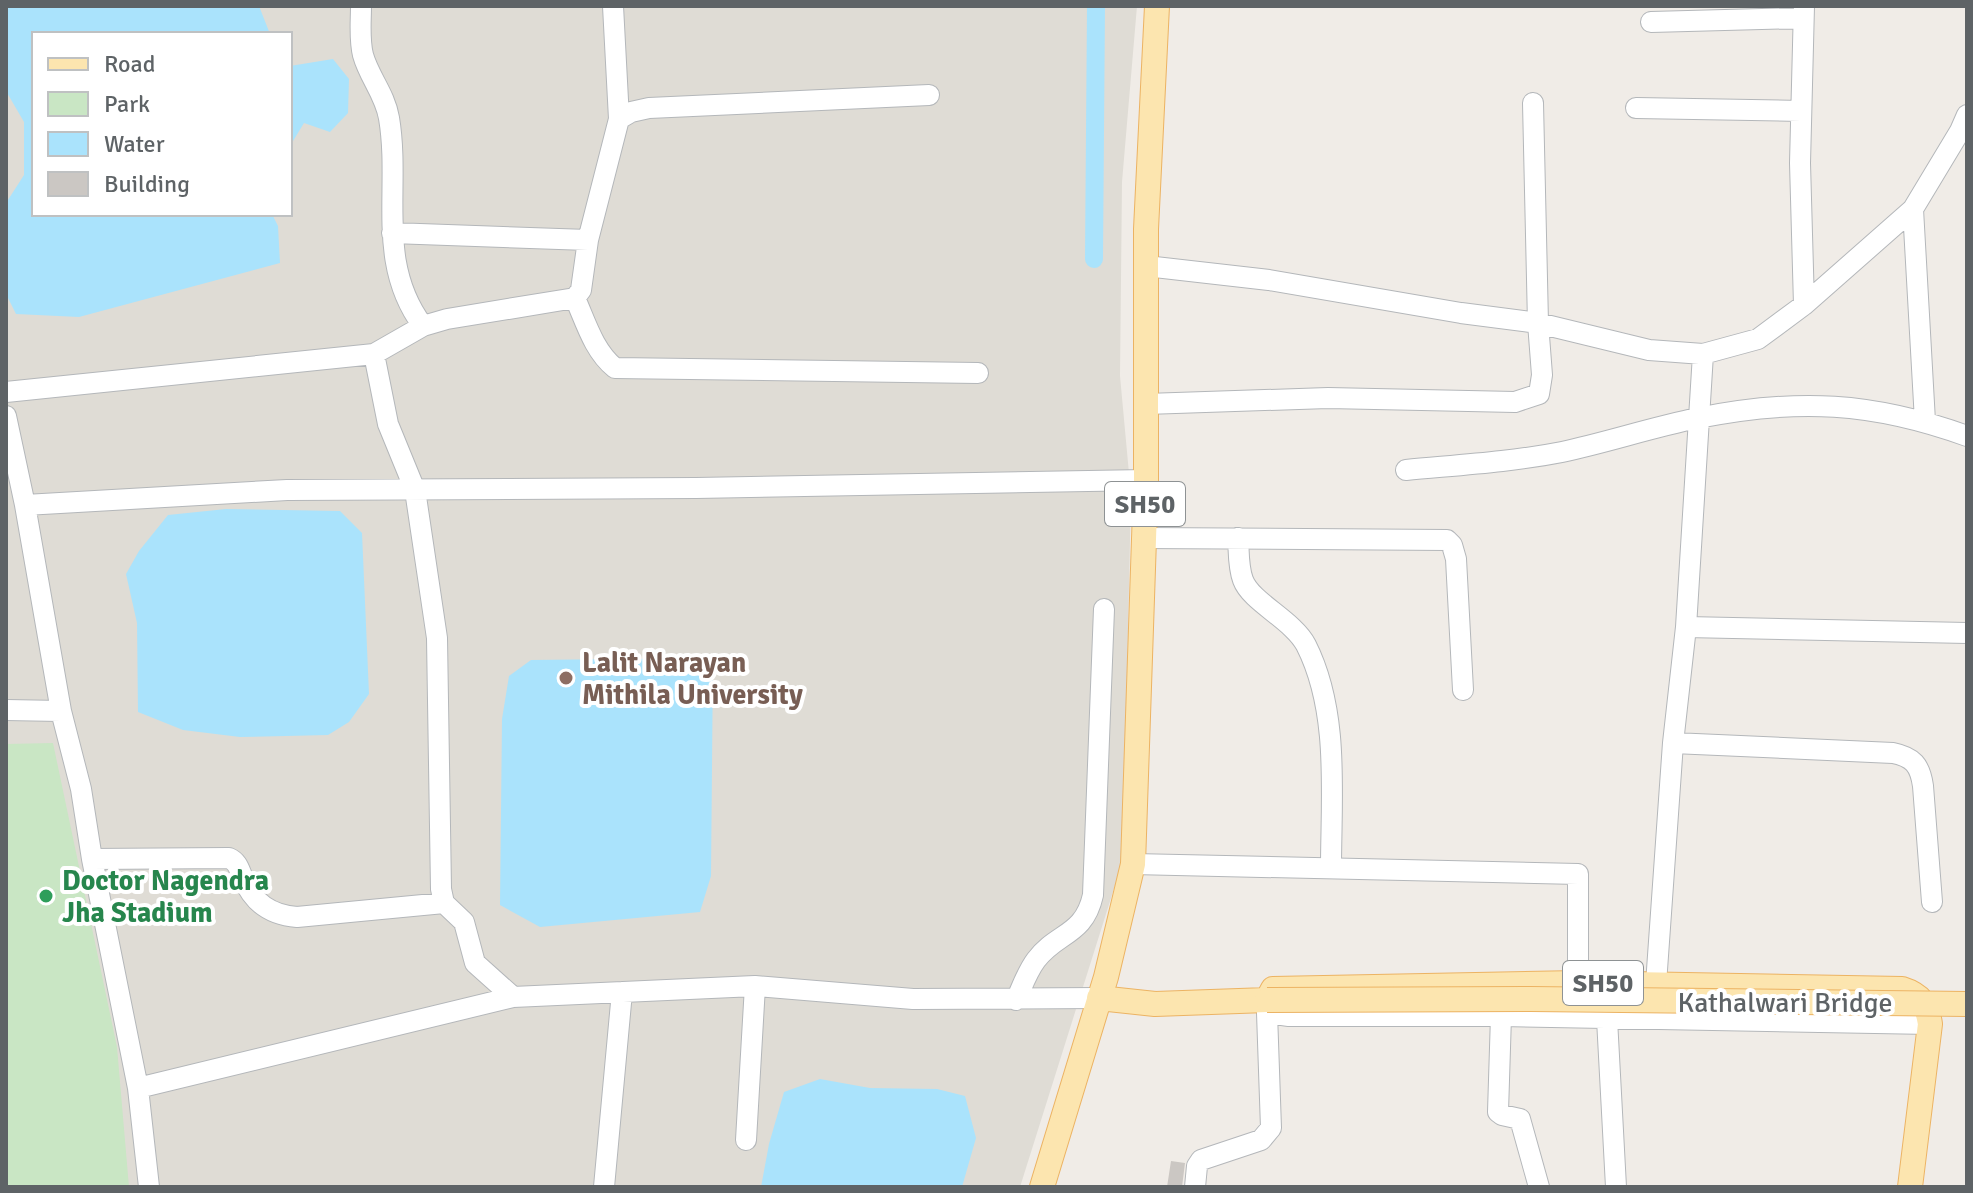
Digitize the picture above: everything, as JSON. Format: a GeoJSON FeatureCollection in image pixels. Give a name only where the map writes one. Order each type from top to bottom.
{"type":"FeatureCollection","features":[{"type":"Feature","properties":{"kind":"main road","name":"SH50"},"geometry":{"type":"LineString","coordinates":[[1157,6],[1146,266],[1146,480],[1133,864],[1099,998],[1155,1004],[1267,1007],[1273,989],[1578,983],[1902,989],[1921,998],[1930,1024]]}},
{"type":"Feature","properties":{"kind":"main road"},"geometry":{"type":"LineString","coordinates":[[1042,1187],[1099,998]]}},
{"type":"Feature","properties":{"kind":"main road","name":"Kathalwari Bridge"},"geometry":{"type":"LineString","coordinates":[[1267,1007],[1531,999],[1967,1004]]}},
{"type":"Feature","properties":{"kind":"main road"},"geometry":{"type":"LineString","coordinates":[[1910,1187],[1930,1024]]}},
{"type":"Feature","properties":{"kind":"street"},"geometry":{"type":"LineString","coordinates":[[361,6],[364,57],[382,94],[389,118],[392,233],[398,274],[404,295],[423,326]]}},
{"type":"Feature","properties":{"kind":"street"},"geometry":{"type":"LineString","coordinates":[[6,392],[374,354],[423,326],[447,319],[575,298],[581,290],[588,240],[619,119],[613,6]]}},
{"type":"Feature","properties":{"kind":"street"},"geometry":{"type":"LineString","coordinates":[[1651,22],[1804,12],[1801,111],[1804,305]]}},
{"type":"Feature","properties":{"kind":"street"},"geometry":{"type":"LineString","coordinates":[[619,119],[631,112],[649,108],[929,95]]}},
{"type":"Feature","properties":{"kind":"street"},"geometry":{"type":"LineString","coordinates":[[1146,404],[1328,398],[1515,402],[1539,394],[1533,103]]}},
{"type":"Feature","properties":{"kind":"street"},"geometry":{"type":"LineString","coordinates":[[1636,108],[1801,111]]}},
{"type":"Feature","properties":{"kind":"street"},"geometry":{"type":"LineString","coordinates":[[1146,266],[1269,280],[1538,323],[1649,350],[1703,354],[1758,339],[1804,305],[1913,209],[1967,115]]}},
{"type":"Feature","properties":{"kind":"street"},"geometry":{"type":"LineString","coordinates":[[1913,209],[1925,421]]}},
{"type":"Feature","properties":{"kind":"street"},"geometry":{"type":"LineString","coordinates":[[392,233],[588,240]]}},
{"type":"Feature","properties":{"kind":"street"},"geometry":{"type":"LineString","coordinates":[[575,298],[597,348],[615,368],[978,373]]}},
{"type":"Feature","properties":{"kind":"street"},"geometry":{"type":"LineString","coordinates":[[374,354],[388,424],[415,490],[437,638],[441,889],[444,903],[464,922],[475,963],[513,997]]}},
{"type":"Feature","properties":{"kind":"street"},"geometry":{"type":"LineString","coordinates":[[1656,984],[1673,743],[1686,627],[1703,354]]}},
{"type":"Feature","properties":{"kind":"street"},"geometry":{"type":"LineString","coordinates":[[1406,470],[1563,451],[1699,417],[1786,405],[1859,407],[1925,421],[1967,436]]}},
{"type":"Feature","properties":{"kind":"street"},"geometry":{"type":"LineString","coordinates":[[6,416],[61,711],[81,789],[138,1088],[149,1187]]}},
{"type":"Feature","properties":{"kind":"street"},"geometry":{"type":"LineString","coordinates":[[25,505],[287,490],[696,488],[1146,480]]}},
{"type":"Feature","properties":{"kind":"street"},"geometry":{"type":"LineString","coordinates":[[1143,538],[1447,540],[1456,559],[1463,690]]}},
{"type":"Feature","properties":{"kind":"street"},"geometry":{"type":"LineString","coordinates":[[1238,538],[1245,585],[1293,627],[1304,642],[1318,678],[1328,725],[1331,761],[1331,868]]}},
{"type":"Feature","properties":{"kind":"street"},"geometry":{"type":"LineString","coordinates":[[1016,1000],[1037,959],[1080,925],[1090,909],[1104,609]]}},
{"type":"Feature","properties":{"kind":"street"},"geometry":{"type":"LineString","coordinates":[[1686,627],[1967,633]]}},
{"type":"Feature","properties":{"kind":"street"},"geometry":{"type":"LineString","coordinates":[[6,710],[61,711]]}},
{"type":"Feature","properties":{"kind":"street"},"geometry":{"type":"LineString","coordinates":[[1673,743],[1893,753],[1913,760],[1921,774],[1923,786],[1932,902]]}},
{"type":"Feature","properties":{"kind":"street"},"geometry":{"type":"LineString","coordinates":[[92,859],[229,858],[236,862],[254,898],[280,916],[444,903]]}},
{"type":"Feature","properties":{"kind":"street"},"geometry":{"type":"LineString","coordinates":[[1133,864],[1578,874],[1578,983]]}},
{"type":"Feature","properties":{"kind":"street"},"geometry":{"type":"LineString","coordinates":[[746,1140],[755,986]]}},
{"type":"Feature","properties":{"kind":"street"},"geometry":{"type":"LineString","coordinates":[[138,1088],[513,997],[755,986],[913,999],[1099,998]]}},
{"type":"Feature","properties":{"kind":"street"},"geometry":{"type":"LineString","coordinates":[[604,1187],[622,992]]}},
{"type":"Feature","properties":{"kind":"street"},"geometry":{"type":"LineString","coordinates":[[1195,1187],[1197,1166],[1201,1160],[1261,1140],[1271,1128],[1267,1007],[1607,1019],[1930,1024]]}},
{"type":"Feature","properties":{"kind":"street"},"geometry":{"type":"LineString","coordinates":[[1501,1016],[1498,1112],[1520,1119],[1539,1187]]}},
{"type":"Feature","properties":{"kind":"street"},"geometry":{"type":"LineString","coordinates":[[1607,1019],[1616,1187]]}},
{"type":"Feature","properties":{"kind":"shaded area","name":"Lalit Narayan Mithila University"},"geometry":{"type":"Polygon","coordinates":[[[6,6],[1137,6],[1122,182],[1120,376],[1131,495],[1123,860],[1020,1187],[6,1187],[6,6]]]}},
{"type":"Feature","properties":{"kind":"green space","name":"Doctor Nagendra Jha Stadium"},"geometry":{"type":"Polygon","coordinates":[[[53,743],[117,1047],[129,1187],[6,1187],[6,744],[53,743]]]}},
{"type":"Feature","properties":{"kind":"water"},"geometry":{"type":"Polygon","coordinates":[[[6,6],[259,6],[269,32],[32,32],[32,216],[273,216],[278,226],[280,263],[79,317],[16,314],[6,294],[6,203],[24,175],[24,122],[6,91],[6,6]]]}},
{"type":"Feature","properties":{"kind":"water"},"geometry":{"type":"Polygon","coordinates":[[[333,59],[349,79],[348,113],[330,132],[304,123],[292,143],[292,66],[333,59]]]}},
{"type":"Feature","properties":{"kind":"water"},"geometry":{"type":"Polygon","coordinates":[[[226,509],[340,511],[362,533],[369,694],[349,722],[328,735],[240,737],[183,730],[138,712],[137,623],[126,574],[139,551],[168,515],[226,509]]]}},
{"type":"Feature","properties":{"kind":"water"},"geometry":{"type":"Polygon","coordinates":[[[713,658],[711,876],[700,912],[540,927],[500,905],[502,719],[509,676],[531,660],[713,658]]]}},
{"type":"Feature","properties":{"kind":"water"},"geometry":{"type":"Polygon","coordinates":[[[820,1079],[870,1088],[937,1089],[965,1096],[976,1138],[962,1187],[761,1187],[784,1092],[820,1079]]]}},
{"type":"Feature","properties":{"kind":"building"},"geometry":{"type":"Polygon","coordinates":[[[1171,1161],[1185,1163],[1182,1187],[1167,1187],[1171,1161]]]}},
{"type":"Feature","properties":{"kind":"waterway"},"geometry":{"type":"LineString","coordinates":[[1094,259],[1096,6]]}},
{"type":"Feature","properties":{"kind":"place","name":"Lalit Narayan Mithila University"},"geometry":{"type":"Point","coordinates":[566,678]}},
{"type":"Feature","properties":{"kind":"place","name":"Doctor Nagendra Jha Stadium"},"geometry":{"type":"Point","coordinates":[46,896]}}]}
